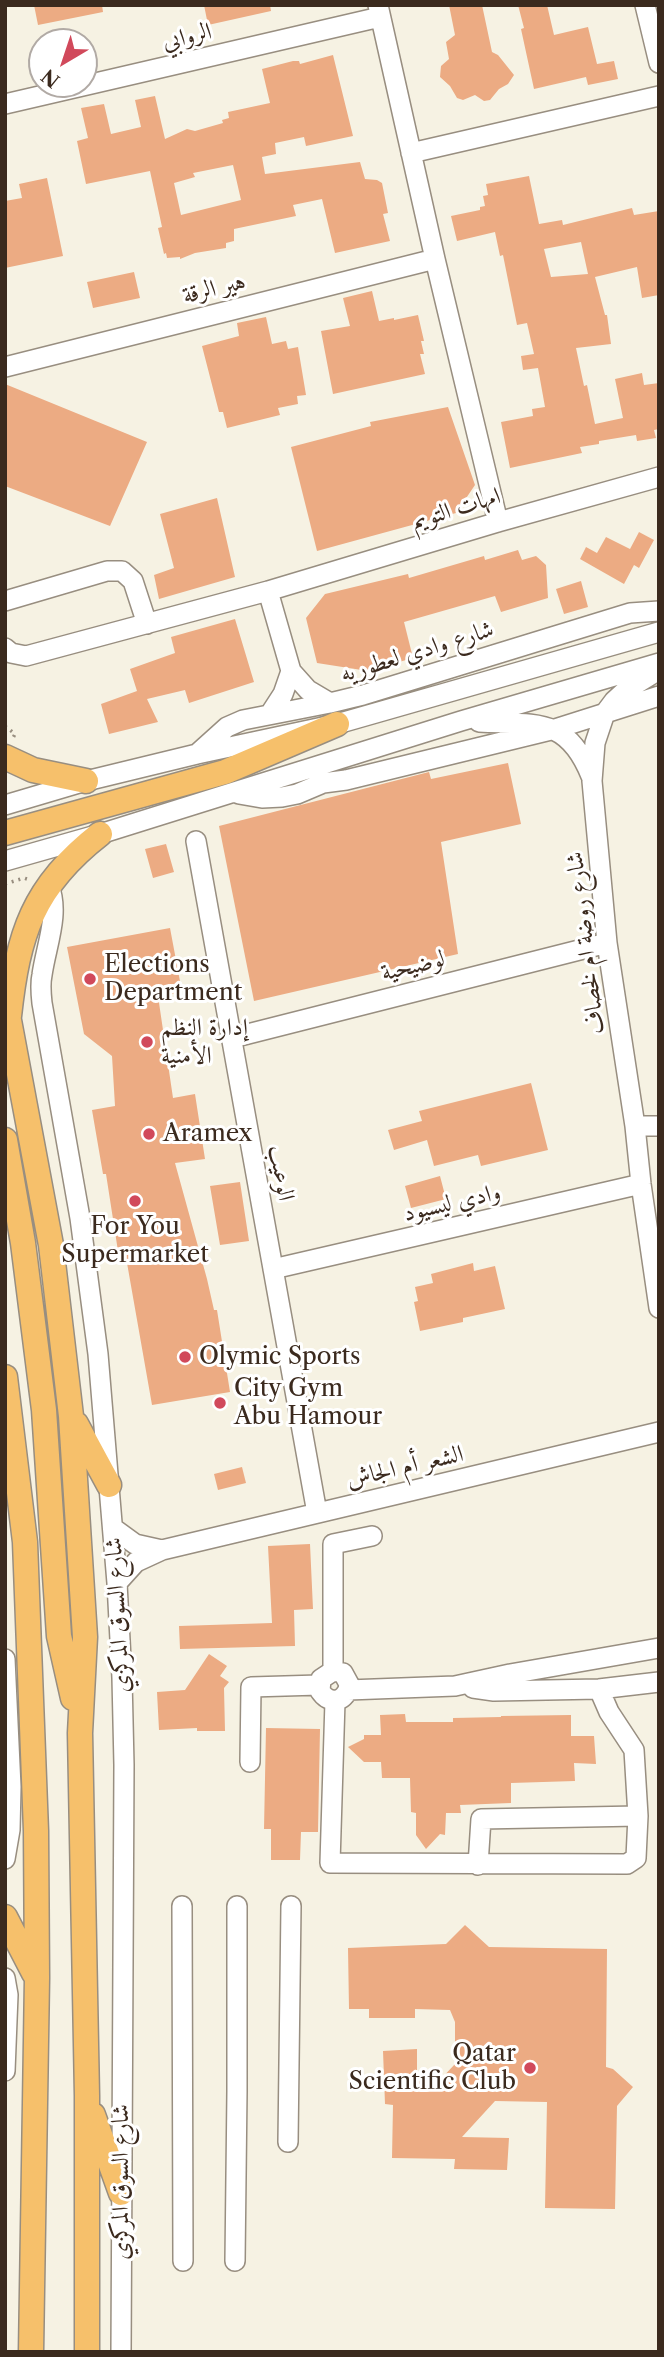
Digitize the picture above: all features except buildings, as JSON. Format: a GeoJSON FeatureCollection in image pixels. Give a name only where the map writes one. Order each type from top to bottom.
{"type":"FeatureCollection","features":[{"type":"Feature","properties":{"kind":"main road"},"geometry":{"type":"LineString","coordinates":[[5,833],[225,772],[334,714]]}},
{"type":"Feature","properties":{"kind":"main road"},"geometry":{"type":"LineString","coordinates":[[5,757],[33,770],[86,780]]}},
{"type":"Feature","properties":{"kind":"main road","name":"شارع السوق المركزي"},"geometry":{"type":"LineString","coordinates":[[87,2352],[87,2096],[80,1733],[85,1637],[71,1416],[51,1245],[7,1008],[14,968],[27,923],[65,864],[100,834]]}},
{"type":"Feature","properties":{"kind":"main road"},"geometry":{"type":"LineString","coordinates":[[5,1140],[23,1242],[44,1410],[59,1636],[80,1733]]}},
{"type":"Feature","properties":{"kind":"main road"},"geometry":{"type":"LineString","coordinates":[[5,1377],[25,1555],[35,1818],[37,1978],[29,2347]]}},
{"type":"Feature","properties":{"kind":"main road"},"geometry":{"type":"LineString","coordinates":[[71,1416],[109,1485]]}},
{"type":"Feature","properties":{"kind":"main road"},"geometry":{"type":"LineString","coordinates":[[5,1917],[37,1978]]}},
{"type":"Feature","properties":{"kind":"main road"},"geometry":{"type":"LineString","coordinates":[[87,2096],[121,2193]]}},
{"type":"Feature","properties":{"kind":"street"},"geometry":{"type":"LineString","coordinates":[[645,5],[659,63]]}},
{"type":"Feature","properties":{"kind":"street"},"geometry":{"type":"LineString","coordinates":[[379,11],[498,522]]}},
{"type":"Feature","properties":{"kind":"street","name":"الروابي"},"geometry":{"type":"LineString","coordinates":[[5,104],[379,11]]}},
{"type":"Feature","properties":{"kind":"street"},"geometry":{"type":"LineString","coordinates":[[411,153],[659,96]]}},
{"type":"Feature","properties":{"kind":"street","name":"هير الرقة"},"geometry":{"type":"LineString","coordinates":[[5,367],[435,259]]}},
{"type":"Feature","properties":{"kind":"street","name":"امهات التويم"},"geometry":{"type":"LineString","coordinates":[[5,648],[11,653],[26,656],[268,591],[659,477]]}},
{"type":"Feature","properties":{"kind":"street"},"geometry":{"type":"LineString","coordinates":[[5,601],[107,571],[122,571],[133,581],[148,624]]}},
{"type":"Feature","properties":{"kind":"street"},"geometry":{"type":"LineString","coordinates":[[268,591],[291,671],[334,714]]}},
{"type":"Feature","properties":{"kind":"street","name":"شارع وادي لعطوريه"},"geometry":{"type":"LineString","coordinates":[[197,754],[227,727],[243,720],[270,714],[334,714],[630,613],[659,611]]}},
{"type":"Feature","properties":{"kind":"street","name":"شارع وادي لعطوريه"},"geometry":{"type":"LineString","coordinates":[[5,805],[86,780],[197,754],[334,714],[659,632]]}},
{"type":"Feature","properties":{"kind":"street"},"geometry":{"type":"LineString","coordinates":[[5,861],[659,663]]}},
{"type":"Feature","properties":{"kind":"street","name":"شارع روضة ام لخصاف"},"geometry":{"type":"LineString","coordinates":[[659,670],[625,691],[606,713],[595,743],[592,781],[607,943],[659,1308]]}},
{"type":"Feature","properties":{"kind":"street"},"geometry":{"type":"LineString","coordinates":[[270,714],[283,694],[291,671]]}},
{"type":"Feature","properties":{"kind":"street"},"geometry":{"type":"LineString","coordinates":[[235,793],[262,798],[297,794],[323,783],[346,780],[555,729],[659,696]]}},
{"type":"Feature","properties":{"kind":"street"},"geometry":{"type":"LineString","coordinates":[[461,721],[533,724],[555,729]]}},
{"type":"Feature","properties":{"kind":"street","name":"شارع روضة ام لخصاف"},"geometry":{"type":"LineString","coordinates":[[555,729],[577,747],[592,781]]}},
{"type":"Feature","properties":{"kind":"street","name":"الوعيب"},"geometry":{"type":"LineString","coordinates":[[197,841],[317,1513]]}},
{"type":"Feature","properties":{"kind":"street","name":"شارع السوق المركزي"},"geometry":{"type":"LineString","coordinates":[[49,886],[52,914],[41,979],[42,1003],[80,1218],[98,1354],[117,1583],[124,1765],[121,2352]]}},
{"type":"Feature","properties":{"kind":"street","name":"لوضيحية"},"geometry":{"type":"LineString","coordinates":[[232,1038],[607,943]]}},
{"type":"Feature","properties":{"kind":"street"},"geometry":{"type":"LineString","coordinates":[[635,1126],[659,1126]]}},
{"type":"Feature","properties":{"kind":"street","name":"وادي ليسيود"},"geometry":{"type":"LineString","coordinates":[[273,1269],[641,1184]]}},
{"type":"Feature","properties":{"kind":"street","name":"الشعر أم الجاش"},"geometry":{"type":"LineString","coordinates":[[117,1583],[136,1562],[162,1550],[659,1432]]}},
{"type":"Feature","properties":{"kind":"street"},"geometry":{"type":"LineString","coordinates":[[113,1528],[135,1544],[162,1550]]}},
{"type":"Feature","properties":{"kind":"street"},"geometry":{"type":"LineString","coordinates":[[372,1536],[333,1544],[323,1696],[455,1686],[659,1648]]}},
{"type":"Feature","properties":{"kind":"street"},"geometry":{"type":"LineString","coordinates":[[5,1659],[11,1787],[10,1830],[5,1859]]}},
{"type":"Feature","properties":{"kind":"street"},"geometry":{"type":"LineString","coordinates":[[250,1762],[250,1686],[326,1678]]}},
{"type":"Feature","properties":{"kind":"street"},"geometry":{"type":"LineString","coordinates":[[455,1686],[494,1691],[599,1689],[659,1682]]}},
{"type":"Feature","properties":{"kind":"street"},"geometry":{"type":"LineString","coordinates":[[342,1696],[330,1863],[627,1864],[636,1858],[638,1816],[634,1750],[608,1712],[599,1689]]}},
{"type":"Feature","properties":{"kind":"street"},"geometry":{"type":"LineString","coordinates":[[478,1865],[481,1819],[638,1816]]}},
{"type":"Feature","properties":{"kind":"street"},"geometry":{"type":"LineString","coordinates":[[182,1906],[183,2261]]}},
{"type":"Feature","properties":{"kind":"street"},"geometry":{"type":"LineString","coordinates":[[235,2261],[237,1906]]}},
{"type":"Feature","properties":{"kind":"street"},"geometry":{"type":"LineString","coordinates":[[288,2142],[290,1906]]}},
{"type":"Feature","properties":{"kind":"street"},"geometry":{"type":"LineString","coordinates":[[5,1978],[8,1995],[5,2071]]}},
{"type":"Feature","properties":{"kind":"path"},"geometry":{"type":"LineString","coordinates":[[5,884],[23,878]]}},
{"type":"Feature","properties":{"kind":"place","name":"Elections Department"},"geometry":{"type":"Point","coordinates":[90,979]}},
{"type":"Feature","properties":{"kind":"place","name":"إدارة النظم الأمنية"},"geometry":{"type":"Point","coordinates":[147,1042]}},
{"type":"Feature","properties":{"kind":"place","name":"Aramex"},"geometry":{"type":"Point","coordinates":[149,1134]}},
{"type":"Feature","properties":{"kind":"place","name":"For You Supermarket"},"geometry":{"type":"Point","coordinates":[135,1201]}},
{"type":"Feature","properties":{"kind":"place","name":"Olymic Sports"},"geometry":{"type":"Point","coordinates":[185,1357]}},
{"type":"Feature","properties":{"kind":"place","name":"City Gym Abu Hamour"},"geometry":{"type":"Point","coordinates":[220,1403]}},
{"type":"Feature","properties":{"kind":"place","name":"Qatar Scientific Club"},"geometry":{"type":"Point","coordinates":[530,2068]}}]}
